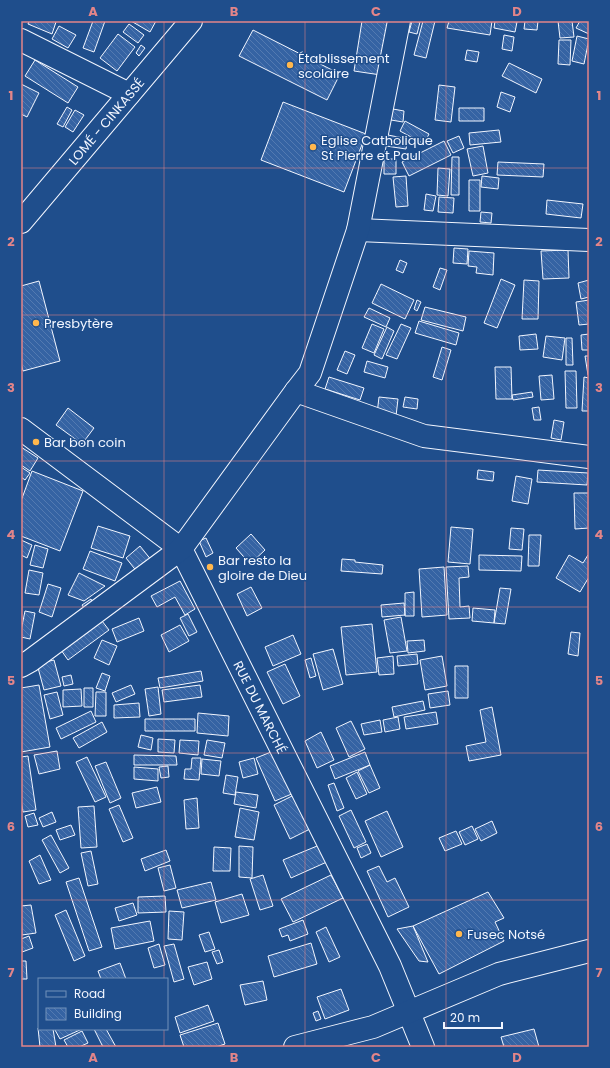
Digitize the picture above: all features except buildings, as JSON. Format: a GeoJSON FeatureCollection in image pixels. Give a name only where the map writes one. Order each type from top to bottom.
{"type":"FeatureCollection","features":[{"type":"Feature","properties":{"kind":"main road","name":"LOMÉ - CINKASSÉ"},"geometry":{"type":"LineString","coordinates":[[21,222],[191,21]]}},
{"type":"Feature","properties":{"kind":"main road"},"geometry":{"type":"LineString","coordinates":[[21,666],[30,661],[181,549],[310,373],[358,230],[399,21]]}},
{"type":"Feature","properties":{"kind":"main road"},"geometry":{"type":"LineString","coordinates":[[21,40],[129,94]]}},
{"type":"Feature","properties":{"kind":"main road"},"geometry":{"type":"LineString","coordinates":[[358,230],[589,240]]}},
{"type":"Feature","properties":{"kind":"main road"},"geometry":{"type":"LineString","coordinates":[[296,391],[424,436],[589,457]]}},
{"type":"Feature","properties":{"kind":"main road","name":"RUE DU MARCHÉ"},"geometry":{"type":"LineString","coordinates":[[21,430],[181,549],[390,966],[423,1047]]}},
{"type":"Feature","properties":{"kind":"main road"},"geometry":{"type":"LineString","coordinates":[[295,1047],[373,1027],[499,974],[589,951]]}},
{"type":"Feature","properties":{"kind":"place","name":"Établissement scolaire"},"geometry":{"type":"Point","coordinates":[290,65]}},
{"type":"Feature","properties":{"kind":"place","name":"Eglise Catholique St Pierre et Paul"},"geometry":{"type":"Point","coordinates":[313,147]}},
{"type":"Feature","properties":{"kind":"place","name":"Presbytère"},"geometry":{"type":"Point","coordinates":[36,323]}},
{"type":"Feature","properties":{"kind":"place","name":"Bar bon coin"},"geometry":{"type":"Point","coordinates":[36,442]}},
{"type":"Feature","properties":{"kind":"place","name":"Bar resto la gloire de Dieu"},"geometry":{"type":"Point","coordinates":[210,567]}},
{"type":"Feature","properties":{"kind":"place","name":"Fusec Notsé"},"geometry":{"type":"Point","coordinates":[459,934]}}]}
